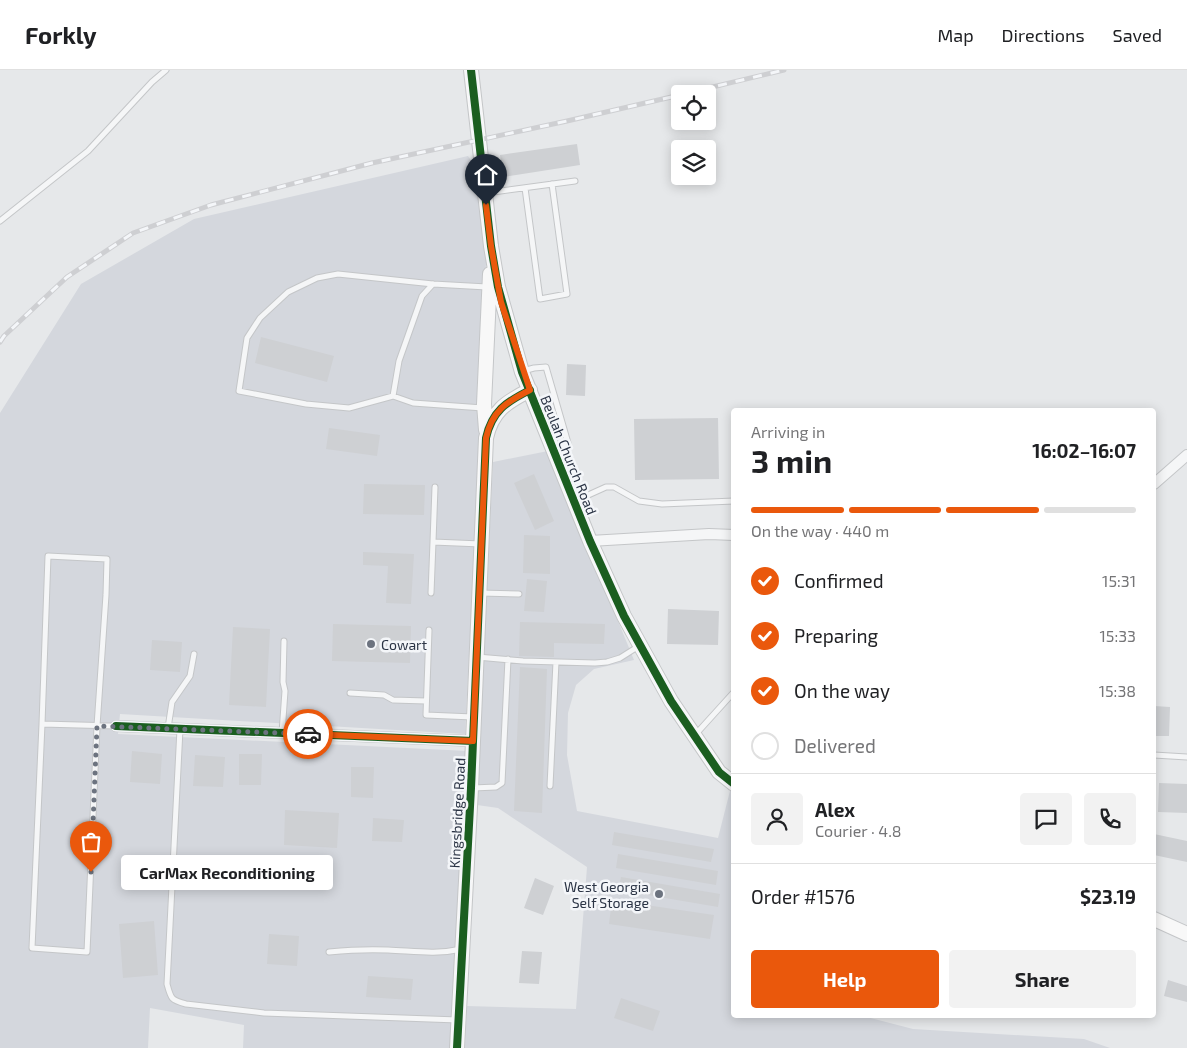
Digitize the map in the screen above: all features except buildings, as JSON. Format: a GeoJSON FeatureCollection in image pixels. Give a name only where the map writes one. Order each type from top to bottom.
{"type":"FeatureCollection","features":[{"type":"Feature","properties":{"kind":"street","name":"Beulah Church Road"},"geometry":{"type":"LineString","coordinates":[[471,70],[491,246],[493,287],[522,372],[590,541],[624,616],[671,701],[719,772],[731,782]]}},
{"type":"Feature","properties":{"kind":"street"},"geometry":{"type":"LineString","coordinates":[[486,438],[485,408],[493,287]]}},
{"type":"Feature","properties":{"kind":"street","name":"Kingsbridge Road"},"geometry":{"type":"LineString","coordinates":[[458,1048],[486,438],[489,425],[501,408],[511,400],[530,390]]}},
{"type":"Feature","properties":{"kind":"street"},"geometry":{"type":"LineString","coordinates":[[1156,482],[1187,455]]}},
{"type":"Feature","properties":{"kind":"street"},"geometry":{"type":"LineString","coordinates":[[590,541],[709,534],[731,535]]}},
{"type":"Feature","properties":{"kind":"street"},"geometry":{"type":"LineString","coordinates":[[116,726],[473,741]]}},
{"type":"Feature","properties":{"kind":"street"},"geometry":{"type":"LineString","coordinates":[[1156,921],[1187,934]]}},
{"type":"Feature","properties":{"kind":"lane"},"geometry":{"type":"LineString","coordinates":[[0,221],[88,150],[152,82],[166,70]]}},
{"type":"Feature","properties":{"kind":"lane"},"geometry":{"type":"LineString","coordinates":[[485,194],[575,181]]}},
{"type":"Feature","properties":{"kind":"lane"},"geometry":{"type":"LineString","coordinates":[[525,188],[540,299],[567,294],[552,184]]}},
{"type":"Feature","properties":{"kind":"lane"},"geometry":{"type":"LineString","coordinates":[[493,287],[433,284],[338,274],[317,278],[288,292],[260,318],[247,338],[239,391],[306,404],[349,408],[393,396],[413,403],[501,408]]}},
{"type":"Feature","properties":{"kind":"lane"},"geometry":{"type":"LineString","coordinates":[[393,396],[399,361],[422,296],[433,284]]}},
{"type":"Feature","properties":{"kind":"lane"},"geometry":{"type":"LineString","coordinates":[[522,372],[534,368],[546,368],[568,443],[555,450]]}},
{"type":"Feature","properties":{"kind":"lane"},"geometry":{"type":"LineString","coordinates":[[575,501],[606,486],[614,487],[638,501],[662,504],[731,501]]}},
{"type":"Feature","properties":{"kind":"lane"},"geometry":{"type":"LineString","coordinates":[[431,593],[435,487]]}},
{"type":"Feature","properties":{"kind":"lane"},"geometry":{"type":"LineString","coordinates":[[433,542],[481,544]]}},
{"type":"Feature","properties":{"kind":"lane"},"geometry":{"type":"LineString","coordinates":[[48,556],[106,559],[106,595],[97,726],[87,952],[32,948],[42,724],[48,556]]}},
{"type":"Feature","properties":{"kind":"lane"},"geometry":{"type":"LineString","coordinates":[[479,593],[520,594]]}},
{"type":"Feature","properties":{"kind":"lane"},"geometry":{"type":"LineString","coordinates":[[429,630],[426,715],[474,717]]}},
{"type":"Feature","properties":{"kind":"lane"},"geometry":{"type":"LineString","coordinates":[[282,733],[285,691],[283,682],[284,641]]}},
{"type":"Feature","properties":{"kind":"lane"},"geometry":{"type":"LineString","coordinates":[[476,657],[556,662],[608,662],[620,658],[640,646]]}},
{"type":"Feature","properties":{"kind":"lane"},"geometry":{"type":"LineString","coordinates":[[168,728],[172,702],[190,676],[194,654]]}},
{"type":"Feature","properties":{"kind":"lane"},"geometry":{"type":"LineString","coordinates":[[471,788],[496,787],[502,783],[508,659]]}},
{"type":"Feature","properties":{"kind":"lane"},"geometry":{"type":"LineString","coordinates":[[550,786],[556,662]]}},
{"type":"Feature","properties":{"kind":"lane"},"geometry":{"type":"LineString","coordinates":[[350,693],[384,695],[393,700],[426,701]]}},
{"type":"Feature","properties":{"kind":"lane"},"geometry":{"type":"LineString","coordinates":[[694,735],[731,695]]}},
{"type":"Feature","properties":{"kind":"lane"},"geometry":{"type":"LineString","coordinates":[[42,724],[116,726]]}},
{"type":"Feature","properties":{"kind":"lane"},"geometry":{"type":"LineString","coordinates":[[180,728],[167,984],[171,997],[175,1001],[186,1004],[264,1014],[458,1020]]}},
{"type":"Feature","properties":{"kind":"lane"},"geometry":{"type":"LineString","coordinates":[[1156,755],[1187,757]]}},
{"type":"Feature","properties":{"kind":"lane"},"geometry":{"type":"LineString","coordinates":[[329,952],[361,950],[433,954],[462,949]]}},
{"type":"Feature","properties":{"kind":"shaded area"},"geometry":{"type":"Polygon","coordinates":[[[468,156],[478,171],[486,262],[478,478],[465,734],[120,714],[118,734],[468,751],[451,1048],[243,1048],[244,1025],[150,1008],[148,1048],[0,1048],[0,413],[81,284],[194,219],[468,156]]]}},
{"type":"Feature","properties":{"kind":"shaded area"},"geometry":{"type":"Polygon","coordinates":[[[548,451],[634,660],[594,669],[576,685],[568,713],[567,755],[577,811],[718,838],[731,787],[731,1018],[871,1018],[913,1029],[1084,1039],[1110,1048],[465,1048],[467,1006],[576,1009],[587,867],[498,808],[477,805],[493,462],[548,451]]]}},
{"type":"Feature","properties":{"kind":"railway"},"geometry":{"type":"LineString","coordinates":[[716,86],[784,70]]}},
{"type":"Feature","properties":{"kind":"railway"},"geometry":{"type":"LineString","coordinates":[[0,342],[4,336],[67,277],[133,233],[211,205],[372,163],[671,97]]}},
{"type":"Feature","properties":{"kind":"cycle path"},"geometry":{"type":"LineString","coordinates":[[471,70],[491,246],[498,287],[522,372],[590,541],[624,616],[671,701],[719,772],[731,782]]}},
{"type":"Feature","properties":{"kind":"cycle path"},"geometry":{"type":"LineString","coordinates":[[457,1048],[471,788],[486,438],[492,421],[501,408],[530,390]]}},
{"type":"Feature","properties":{"kind":"cycle path"},"geometry":{"type":"LineString","coordinates":[[116,726],[473,741]]}},
{"type":"Feature","properties":{"kind":"way so far"},"geometry":{"type":"LineString","coordinates":[[91,872],[97,726],[308,734]]}},
{"type":"Feature","properties":{"kind":"place","name":"Cowart"},"geometry":{"type":"Point","coordinates":[371,644]}},
{"type":"Feature","properties":{"kind":"place","name":"CarMax Reconditioning"},"geometry":{"type":"Point","coordinates":[91,872]}},
{"type":"Feature","properties":{"kind":"place","name":"West Georgia Self Storage"},"geometry":{"type":"Point","coordinates":[659,894]}},
{"type":"Feature","properties":{"kind":"route"},"geometry":{"type":"LineString","coordinates":[[308,734],[473,741],[486,438],[489,425],[501,408],[511,400],[530,390],[522,372],[501,302],[486,205]]}}]}
